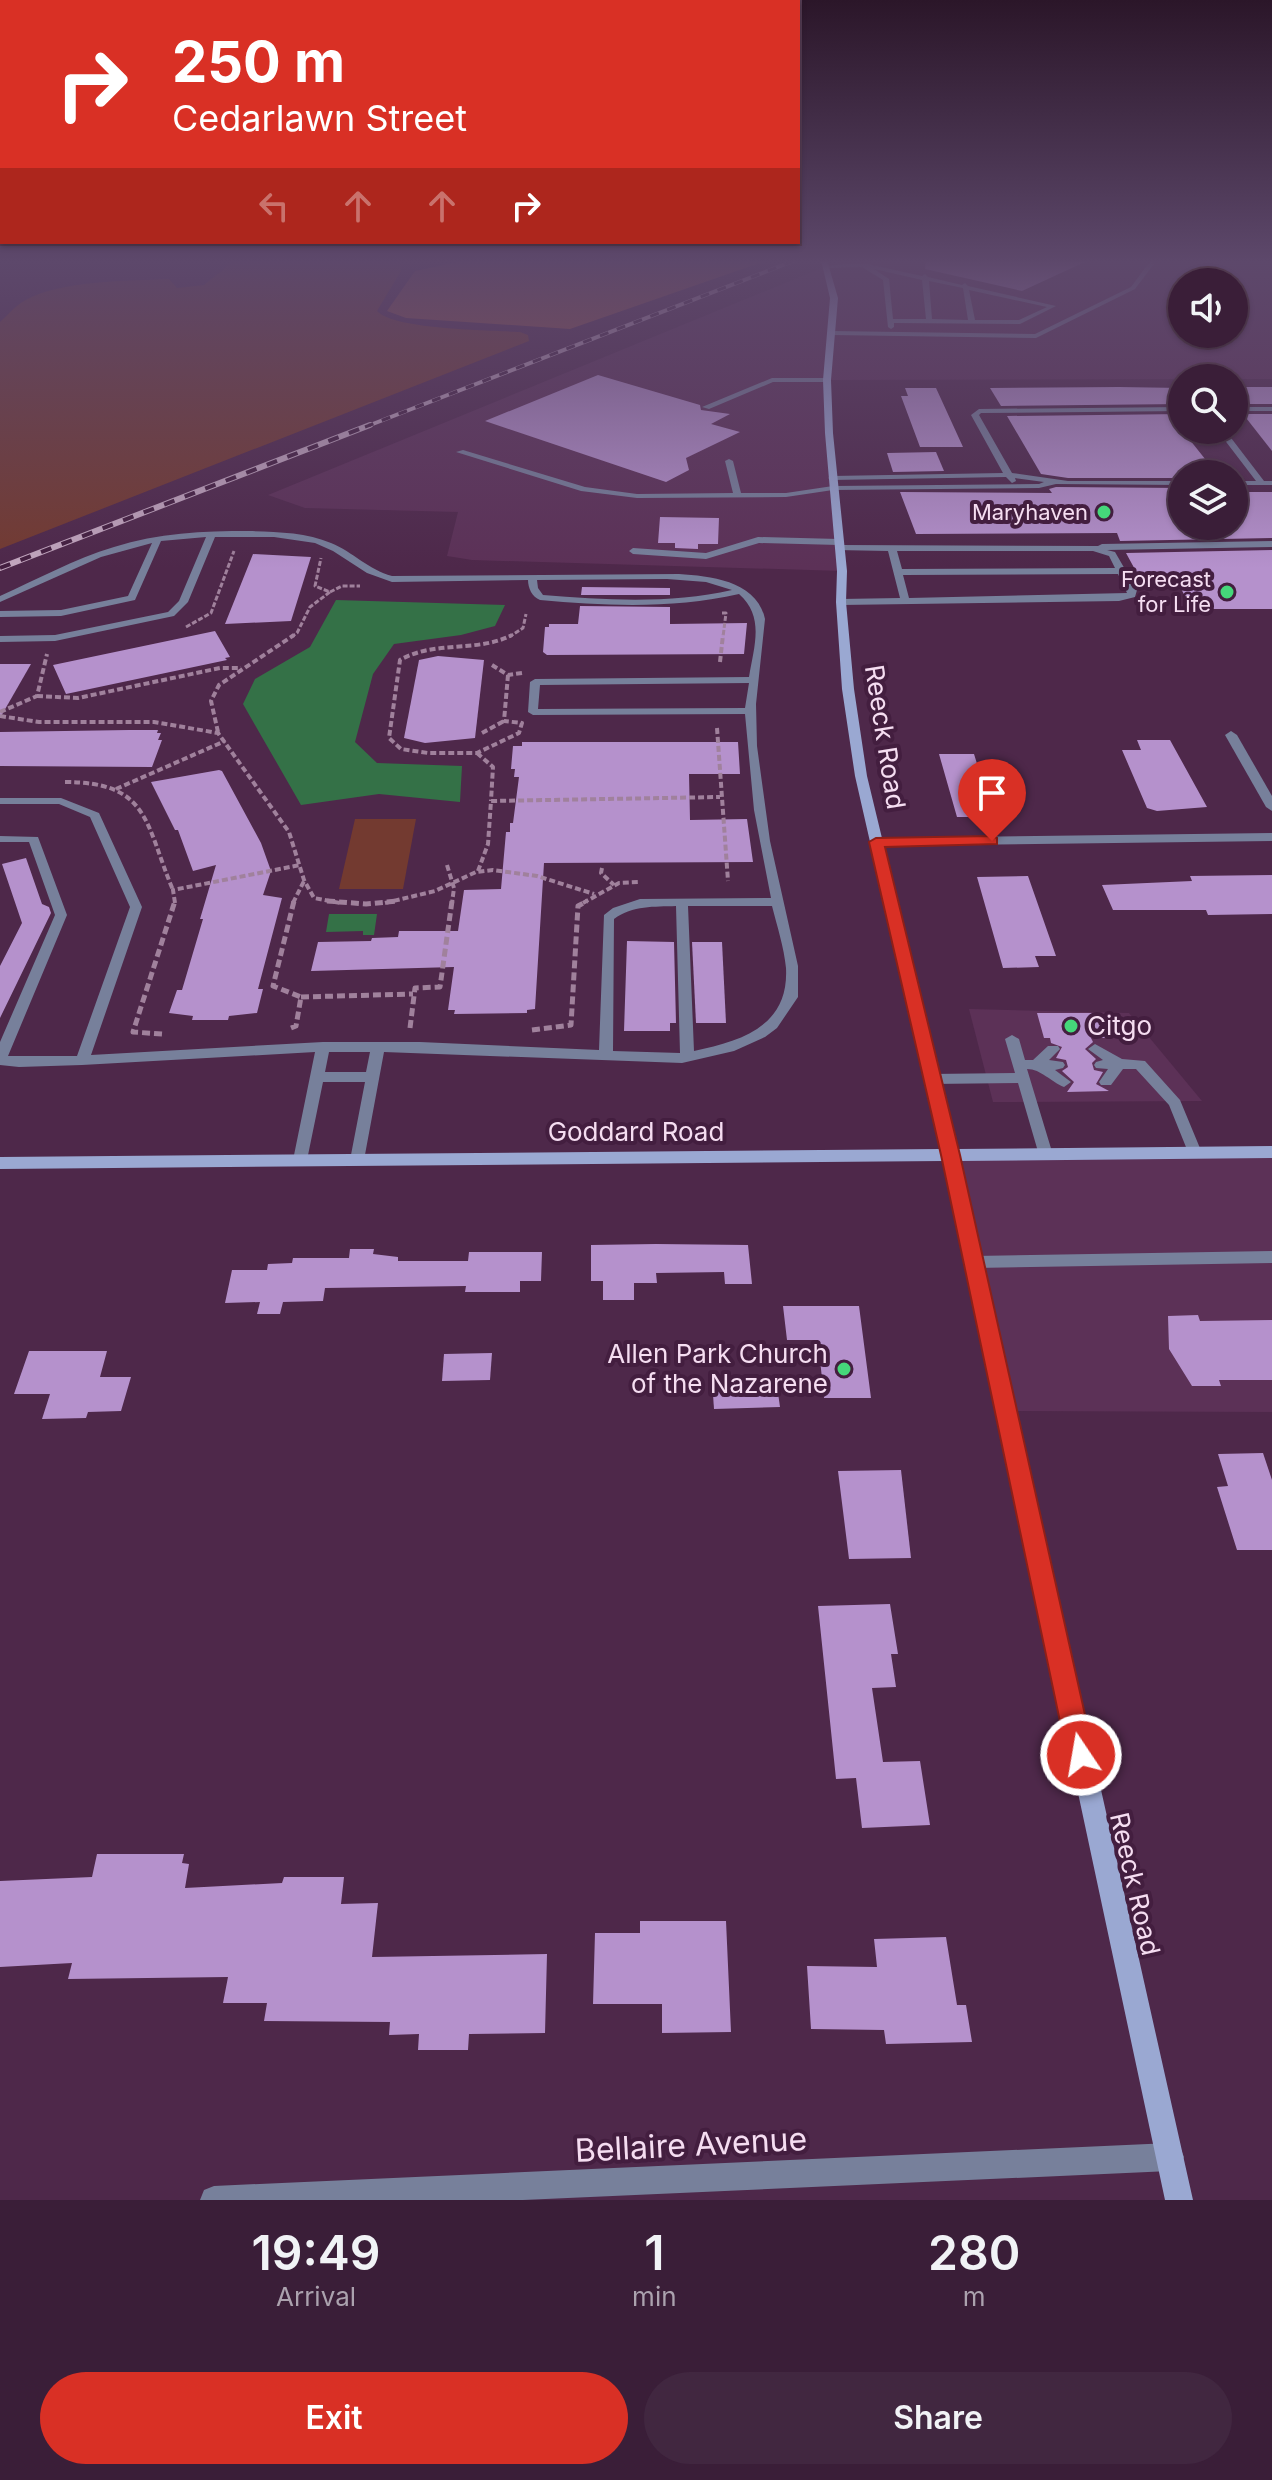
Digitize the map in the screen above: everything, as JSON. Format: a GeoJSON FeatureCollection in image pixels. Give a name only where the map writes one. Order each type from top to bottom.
{"type":"FeatureCollection","features":[{"type":"Feature","properties":{"kind":"street","name":"Reeck Road"},"geometry":{"type":"LineString","coordinates":[[829,363],[832,483],[852,721],[876,842],[974,1262],[1179,2200]]}},
{"type":"Feature","properties":{"kind":"street"},"geometry":{"type":"LineString","coordinates":[[1231,735],[1272,807]]}},
{"type":"Feature","properties":{"kind":"street"},"geometry":{"type":"LineString","coordinates":[[876,842],[1272,837]]}},
{"type":"Feature","properties":{"kind":"street","name":"Goddard Road"},"geometry":{"type":"LineString","coordinates":[[0,1163],[1272,1152]]}},
{"type":"Feature","properties":{"kind":"street","name":"Bellaire Avenue"},"geometry":{"type":"LineString","coordinates":[[214,2200],[1170,2157]]}},
{"type":"Feature","properties":{"kind":"lane"},"geometry":{"type":"LineString","coordinates":[[706,407],[772,380],[827,380]]}},
{"type":"Feature","properties":{"kind":"lane"},"geometry":{"type":"LineString","coordinates":[[1015,486],[975,415],[979,411],[1168,409]]}},
{"type":"Feature","properties":{"kind":"lane"},"geometry":{"type":"LineString","coordinates":[[1248,409],[1272,409]]}},
{"type":"Feature","properties":{"kind":"lane"},"geometry":{"type":"LineString","coordinates":[[1233,444],[1267,483]]}},
{"type":"Feature","properties":{"kind":"lane"},"geometry":{"type":"LineString","coordinates":[[460,452],[584,489],[637,496],[786,495],[832,483],[1008,475],[1058,481],[1168,483]]}},
{"type":"Feature","properties":{"kind":"lane"},"geometry":{"type":"LineString","coordinates":[[729,461],[738,496]]}},
{"type":"Feature","properties":{"kind":"lane"},"geometry":{"type":"LineString","coordinates":[[832,483],[1039,486],[1058,481]]}},
{"type":"Feature","properties":{"kind":"lane"},"geometry":{"type":"LineString","coordinates":[[0,639],[55,638],[171,614],[183,602],[211,536]]}},
{"type":"Feature","properties":{"kind":"lane"},"geometry":{"type":"LineString","coordinates":[[0,599],[127,545],[158,539],[211,536],[281,536],[314,540],[335,548],[367,572],[392,579],[679,577],[703,579],[740,591],[751,598],[761,614],[750,711],[756,799],[792,966],[791,997],[782,1013],[760,1034],[729,1048],[687,1057],[323,1047],[82,1060],[19,1062],[0,1059],[61,915],[34,839],[0,839]]}},
{"type":"Feature","properties":{"kind":"lane"},"geometry":{"type":"LineString","coordinates":[[0,614],[61,613],[132,598],[158,539]]}},
{"type":"Feature","properties":{"kind":"lane"},"geometry":{"type":"LineString","coordinates":[[633,551],[706,556],[758,540],[892,548],[1272,544]]}},
{"type":"Feature","properties":{"kind":"lane"},"geometry":{"type":"LineString","coordinates":[[892,548],[905,601]]}},
{"type":"Feature","properties":{"kind":"lane"},"geometry":{"type":"LineString","coordinates":[[841,602],[1119,598],[1132,595],[1112,554],[1094,548]]}},
{"type":"Feature","properties":{"kind":"lane"},"geometry":{"type":"LineString","coordinates":[[898,572],[1122,571]]}},
{"type":"Feature","properties":{"kind":"lane"},"geometry":{"type":"LineString","coordinates":[[532,577],[533,588],[540,597],[567,600],[713,599],[740,591]]}},
{"type":"Feature","properties":{"kind":"lane"},"geometry":{"type":"LineString","coordinates":[[750,711],[533,712],[535,682],[753,680]]}},
{"type":"Feature","properties":{"kind":"lane"},"geometry":{"type":"LineString","coordinates":[[0,801],[61,801],[95,815],[136,907],[82,1060]]}},
{"type":"Feature","properties":{"kind":"lane"},"geometry":{"type":"LineString","coordinates":[[606,1054],[608,918],[629,906],[777,902]]}},
{"type":"Feature","properties":{"kind":"lane"},"geometry":{"type":"LineString","coordinates":[[682,903],[687,1057]]}},
{"type":"Feature","properties":{"kind":"lane"},"geometry":{"type":"LineString","coordinates":[[1012,1039],[1046,1155]]}},
{"type":"Feature","properties":{"kind":"lane"},"geometry":{"type":"LineString","coordinates":[[300,1160],[323,1047]]}},
{"type":"Feature","properties":{"kind":"lane"},"geometry":{"type":"LineString","coordinates":[[357,1160],[378,1047]]}},
{"type":"Feature","properties":{"kind":"lane"},"geometry":{"type":"LineString","coordinates":[[931,1079],[1021,1071],[1037,1064],[1053,1049]]}},
{"type":"Feature","properties":{"kind":"lane"},"geometry":{"type":"LineString","coordinates":[[1095,1049],[1119,1064]]}},
{"type":"Feature","properties":{"kind":"lane"},"geometry":{"type":"LineString","coordinates":[[1037,1064],[1058,1065]]}},
{"type":"Feature","properties":{"kind":"lane"},"geometry":{"type":"LineString","coordinates":[[1037,1064],[1064,1082]]}},
{"type":"Feature","properties":{"kind":"lane"},"geometry":{"type":"LineString","coordinates":[[1106,1082],[1119,1064]]}},
{"type":"Feature","properties":{"kind":"lane"},"geometry":{"type":"LineString","coordinates":[[1101,1065],[1140,1064],[1175,1103],[1195,1153]]}},
{"type":"Feature","properties":{"kind":"lane"},"geometry":{"type":"LineString","coordinates":[[317,1077],[372,1077]]}},
{"type":"Feature","properties":{"kind":"lane"},"geometry":{"type":"LineString","coordinates":[[974,1262],[1272,1257]]}},
{"type":"Feature","properties":{"kind":"path"},"geometry":{"type":"LineString","coordinates":[[172,629],[188,626],[211,613],[236,547]]}},
{"type":"Feature","properties":{"kind":"path"},"geometry":{"type":"LineString","coordinates":[[320,554],[322,561],[315,586],[330,592]]}},
{"type":"Feature","properties":{"kind":"path"},"geometry":{"type":"LineString","coordinates":[[371,586],[342,586],[330,592],[310,607],[297,633],[219,685],[211,701],[218,733],[289,832],[304,880],[314,898],[336,904],[407,901],[478,871],[528,874],[594,894]]}},
{"type":"Feature","properties":{"kind":"path"},"geometry":{"type":"LineString","coordinates":[[522,603],[526,614],[523,628],[517,634],[475,645],[427,649],[409,653],[400,660],[389,738],[401,749],[428,753],[477,753],[520,731],[535,731]]}},
{"type":"Feature","properties":{"kind":"path"},"geometry":{"type":"LineString","coordinates":[[711,613],[726,613],[720,664]]}},
{"type":"Feature","properties":{"kind":"path"},"geometry":{"type":"LineString","coordinates":[[37,696],[47,654],[51,654]]}},
{"type":"Feature","properties":{"kind":"path"},"geometry":{"type":"LineString","coordinates":[[492,665],[508,675],[523,673],[525,665]]}},
{"type":"Feature","properties":{"kind":"path"},"geometry":{"type":"LineString","coordinates":[[0,714],[37,696],[78,698],[220,668],[241,668]]}},
{"type":"Feature","properties":{"kind":"path"},"geometry":{"type":"LineString","coordinates":[[504,721],[508,675]]}},
{"type":"Feature","properties":{"kind":"path"},"geometry":{"type":"LineString","coordinates":[[0,714],[39,722],[154,722],[218,733]]}},
{"type":"Feature","properties":{"kind":"path"},"geometry":{"type":"LineString","coordinates":[[482,733],[504,721],[522,723],[520,731]]}},
{"type":"Feature","properties":{"kind":"path"},"geometry":{"type":"LineString","coordinates":[[703,728],[718,728],[720,797],[728,881]]}},
{"type":"Feature","properties":{"kind":"path"},"geometry":{"type":"LineString","coordinates":[[116,789],[225,741]]}},
{"type":"Feature","properties":{"kind":"path"},"geometry":{"type":"LineString","coordinates":[[477,753],[493,767],[488,844],[478,871]]}},
{"type":"Feature","properties":{"kind":"path"},"geometry":{"type":"LineString","coordinates":[[491,801],[720,797]]}},
{"type":"Feature","properties":{"kind":"path"},"geometry":{"type":"LineString","coordinates":[[167,1034],[133,1032],[173,913],[173,890],[300,865]]}},
{"type":"Feature","properties":{"kind":"path"},"geometry":{"type":"LineString","coordinates":[[422,1028],[408,1028],[413,994],[415,988],[440,987],[453,884],[447,865]]}},
{"type":"Feature","properties":{"kind":"path"},"geometry":{"type":"LineString","coordinates":[[602,868],[601,873],[614,885]]}},
{"type":"Feature","properties":{"kind":"path"},"geometry":{"type":"LineString","coordinates":[[304,880],[293,903],[273,986],[301,997],[413,994]]}},
{"type":"Feature","properties":{"kind":"path"},"geometry":{"type":"LineString","coordinates":[[712,881],[772,881]]}},
{"type":"Feature","properties":{"kind":"path"},"geometry":{"type":"LineString","coordinates":[[524,1029],[571,1025],[578,906],[614,885],[650,882]]}},
{"type":"Feature","properties":{"kind":"path"},"geometry":{"type":"LineString","coordinates":[[290,1028],[296,1026],[301,997]]}},
{"type":"Feature","properties":{"kind":"shaded area"},"geometry":{"type":"Polygon","coordinates":[[[0,363],[474,363],[0,549],[0,363]]]}},
{"type":"Feature","properties":{"kind":"shaded area"},"geometry":{"type":"Polygon","coordinates":[[[591,363],[1272,363],[1272,379],[1248,379],[1248,364],[1168,364],[1168,379],[828,380],[842,571],[472,560],[447,556],[458,512],[305,508],[268,495],[591,363]]]}},
{"type":"Feature","properties":{"kind":"shaded area"},"geometry":{"type":"Polygon","coordinates":[[[336,600],[505,605],[495,626],[461,635],[394,644],[373,674],[355,742],[377,763],[462,766],[460,802],[379,794],[301,805],[243,704],[255,679],[310,647],[336,600]]]}},
{"type":"Feature","properties":{"kind":"shaded area"},"geometry":{"type":"Polygon","coordinates":[[[355,819],[416,819],[403,889],[339,889],[355,819]]]}},
{"type":"Feature","properties":{"kind":"shaded area"},"geometry":{"type":"Polygon","coordinates":[[[329,914],[377,914],[374,935],[363,935],[363,931],[326,932],[329,914]]]}},
{"type":"Feature","properties":{"kind":"shaded area"},"geometry":{"type":"Polygon","coordinates":[[[969,1009],[1129,1013],[1202,1101],[993,1102],[969,1009]]]}},
{"type":"Feature","properties":{"kind":"shaded area"},"geometry":{"type":"Polygon","coordinates":[[[1272,1152],[1272,1412],[1006,1411],[950,1155],[1272,1152]]]}},
{"type":"Feature","properties":{"kind":"building"},"geometry":{"type":"Polygon","coordinates":[[[598,375],[700,405],[701,410],[730,414],[711,424],[740,432],[686,458],[689,470],[666,482],[485,421],[598,375]]]}},
{"type":"Feature","properties":{"kind":"building"},"geometry":{"type":"Polygon","coordinates":[[[1248,387],[1272,387],[1272,404],[1248,404],[1248,387]]]}},
{"type":"Feature","properties":{"kind":"building"},"geometry":{"type":"Polygon","coordinates":[[[905,388],[936,388],[963,447],[920,447],[901,396],[908,396],[905,388]]]}},
{"type":"Feature","properties":{"kind":"building"},"geometry":{"type":"Polygon","coordinates":[[[990,388],[1168,388],[1168,404],[1001,406],[990,388]]]}},
{"type":"Feature","properties":{"kind":"building"},"geometry":{"type":"Polygon","coordinates":[[[1168,414],[1168,444],[1193,444],[1206,460],[1168,460],[1168,478],[1068,478],[1041,474],[1007,416],[1168,414]]]}},
{"type":"Feature","properties":{"kind":"building"},"geometry":{"type":"Polygon","coordinates":[[[1248,414],[1272,414],[1272,451],[1248,420],[1248,414]]]}},
{"type":"Feature","properties":{"kind":"building"},"geometry":{"type":"Polygon","coordinates":[[[936,452],[944,471],[893,472],[887,453],[936,452]]]}},
{"type":"Feature","properties":{"kind":"building","name":"Maryhaven"},"geometry":{"type":"Polygon","coordinates":[[[1168,488],[1168,540],[1171,540],[1120,541],[1117,533],[916,534],[900,492],[1052,493],[1049,489],[1168,488]]]}},
{"type":"Feature","properties":{"kind":"building","name":"Maryhaven"},"geometry":{"type":"Polygon","coordinates":[[[1248,492],[1272,492],[1272,538],[1248,538],[1248,492]]]}},
{"type":"Feature","properties":{"kind":"building"},"geometry":{"type":"Polygon","coordinates":[[[660,517],[719,518],[718,544],[698,544],[698,549],[675,548],[675,543],[658,543],[660,517]]]}},
{"type":"Feature","properties":{"kind":"building","name":"Forecast for Life"},"geometry":{"type":"Polygon","coordinates":[[[1272,550],[1272,609],[1203,609],[1196,598],[1186,598],[1180,587],[1144,586],[1126,553],[1272,550]]]}},
{"type":"Feature","properties":{"kind":"building"},"geometry":{"type":"Polygon","coordinates":[[[253,554],[311,557],[291,621],[225,624],[253,554]]]}},
{"type":"Feature","properties":{"kind":"building"},"geometry":{"type":"Polygon","coordinates":[[[582,587],[670,588],[670,595],[581,595],[582,587]]]}},
{"type":"Feature","properties":{"kind":"building"},"geometry":{"type":"Polygon","coordinates":[[[580,606],[670,607],[670,624],[747,623],[744,654],[547,655],[543,652],[545,627],[549,624],[578,624],[580,606]]]}},
{"type":"Feature","properties":{"kind":"building"},"geometry":{"type":"Polygon","coordinates":[[[215,631],[230,657],[225,658],[227,660],[66,694],[53,665],[215,631]]]}},
{"type":"Feature","properties":{"kind":"building"},"geometry":{"type":"Polygon","coordinates":[[[438,656],[484,660],[475,738],[425,743],[404,738],[419,660],[438,656]]]}},
{"type":"Feature","properties":{"kind":"building"},"geometry":{"type":"Polygon","coordinates":[[[0,664],[31,664],[0,718],[0,664]]]}},
{"type":"Feature","properties":{"kind":"building"},"geometry":{"type":"Polygon","coordinates":[[[158,730],[157,733],[161,733],[158,740],[162,740],[152,767],[0,766],[0,732],[158,730]]]}},
{"type":"Feature","properties":{"kind":"building"},"geometry":{"type":"Polygon","coordinates":[[[1137,740],[1170,740],[1207,807],[1157,811],[1147,808],[1122,750],[1141,750],[1137,740]]]}},
{"type":"Feature","properties":{"kind":"building"},"geometry":{"type":"Polygon","coordinates":[[[522,742],[738,742],[740,774],[689,774],[690,820],[747,819],[753,862],[544,863],[535,1009],[527,1010],[527,1013],[454,1014],[455,1010],[448,1010],[454,967],[311,971],[318,942],[371,941],[372,938],[398,937],[399,931],[458,931],[464,890],[501,889],[506,832],[510,832],[510,823],[513,823],[519,777],[514,777],[515,769],[511,769],[513,746],[522,746],[522,742]]]}},
{"type":"Feature","properties":{"kind":"building"},"geometry":{"type":"Polygon","coordinates":[[[939,754],[974,754],[984,786],[1001,786],[1012,817],[957,817],[939,754]]]}},
{"type":"Feature","properties":{"kind":"building"},"geometry":{"type":"Polygon","coordinates":[[[219,770],[261,843],[271,871],[263,895],[282,898],[258,989],[263,989],[257,1013],[229,1016],[228,1020],[192,1020],[193,1016],[169,1013],[177,990],[182,990],[216,865],[193,871],[178,830],[175,830],[151,782],[219,770]]]}},
{"type":"Feature","properties":{"kind":"building"},"geometry":{"type":"Polygon","coordinates":[[[26,858],[42,904],[49,907],[51,913],[0,1018],[0,966],[22,923],[2,864],[26,858]]]}},
{"type":"Feature","properties":{"kind":"building"},"geometry":{"type":"Polygon","coordinates":[[[1272,875],[1272,914],[1208,915],[1206,910],[1113,910],[1102,885],[1192,881],[1190,876],[1272,875]]]}},
{"type":"Feature","properties":{"kind":"building"},"geometry":{"type":"Polygon","coordinates":[[[1028,876],[1056,956],[1035,956],[1039,967],[1003,968],[977,877],[1028,876]]]}},
{"type":"Feature","properties":{"kind":"building"},"geometry":{"type":"Polygon","coordinates":[[[627,941],[674,942],[676,1023],[670,1023],[670,1031],[624,1031],[627,941]]]}},
{"type":"Feature","properties":{"kind":"building"},"geometry":{"type":"Polygon","coordinates":[[[692,942],[722,942],[726,1023],[696,1023],[692,942]]]}},
{"type":"Feature","properties":{"kind":"building"},"geometry":{"type":"Polygon","coordinates":[[[1037,1013],[1098,1013],[1105,1038],[1091,1038],[1093,1042],[1085,1049],[1096,1059],[1092,1063],[1094,1070],[1103,1072],[1096,1084],[1109,1091],[1067,1092],[1074,1082],[1062,1071],[1068,1067],[1066,1060],[1056,1058],[1062,1047],[1051,1043],[1050,1038],[1044,1038],[1037,1013]]]}},
{"type":"Feature","properties":{"kind":"building"},"geometry":{"type":"Polygon","coordinates":[[[591,1245],[748,1245],[752,1284],[725,1284],[724,1272],[656,1273],[657,1283],[634,1283],[634,1300],[603,1300],[603,1281],[591,1281],[591,1245]]]}},
{"type":"Feature","properties":{"kind":"building"},"geometry":{"type":"Polygon","coordinates":[[[350,1249],[374,1249],[373,1254],[398,1257],[398,1261],[468,1261],[469,1252],[542,1252],[541,1281],[520,1281],[520,1292],[465,1292],[466,1286],[325,1288],[323,1301],[283,1302],[280,1314],[257,1314],[260,1302],[225,1303],[232,1270],[267,1270],[268,1264],[292,1263],[293,1258],[349,1258],[350,1249]]]}},
{"type":"Feature","properties":{"kind":"building","name":"Allen Park Church of the Nazarene"},"geometry":{"type":"Polygon","coordinates":[[[783,1306],[859,1306],[871,1398],[824,1398],[818,1340],[787,1340],[783,1306]]]}},
{"type":"Feature","properties":{"kind":"building"},"geometry":{"type":"Polygon","coordinates":[[[1198,1315],[1200,1321],[1272,1320],[1272,1380],[1219,1380],[1221,1386],[1192,1386],[1169,1349],[1168,1316],[1198,1315]]]}},
{"type":"Feature","properties":{"kind":"building"},"geometry":{"type":"Polygon","coordinates":[[[29,1351],[107,1351],[100,1377],[131,1377],[121,1411],[88,1412],[86,1418],[42,1419],[50,1394],[14,1394],[29,1351]]]}},
{"type":"Feature","properties":{"kind":"building"},"geometry":{"type":"Polygon","coordinates":[[[492,1353],[490,1380],[442,1381],[444,1354],[492,1353]]]}},
{"type":"Feature","properties":{"kind":"building"},"geometry":{"type":"Polygon","coordinates":[[[776,1379],[780,1407],[714,1409],[712,1380],[776,1379]]]}},
{"type":"Feature","properties":{"kind":"building"},"geometry":{"type":"Polygon","coordinates":[[[1263,1453],[1272,1480],[1272,1550],[1237,1550],[1217,1487],[1228,1486],[1218,1454],[1263,1453]]]}},
{"type":"Feature","properties":{"kind":"building"},"geometry":{"type":"Polygon","coordinates":[[[901,1470],[911,1558],[849,1559],[838,1471],[901,1470]]]}},
{"type":"Feature","properties":{"kind":"building"},"geometry":{"type":"Polygon","coordinates":[[[890,1604],[898,1654],[891,1654],[896,1687],[872,1688],[883,1762],[920,1761],[930,1825],[862,1828],[856,1778],[836,1779],[818,1606],[890,1604]]]}},
{"type":"Feature","properties":{"kind":"building"},"geometry":{"type":"Polygon","coordinates":[[[97,1854],[184,1854],[182,1863],[189,1864],[185,1888],[282,1883],[284,1877],[344,1877],[341,1904],[378,1903],[372,1957],[547,1954],[545,2033],[469,2034],[468,2050],[418,2050],[419,2034],[389,2035],[390,2022],[264,2021],[267,2003],[223,2003],[228,1977],[68,1979],[72,1963],[0,1967],[0,1881],[92,1877],[97,1854]]]}},
{"type":"Feature","properties":{"kind":"building"},"geometry":{"type":"Polygon","coordinates":[[[640,1921],[726,1921],[731,2032],[662,2033],[662,2004],[593,2004],[595,1933],[640,1933],[640,1921]]]}},
{"type":"Feature","properties":{"kind":"building"},"geometry":{"type":"Polygon","coordinates":[[[946,1937],[957,2005],[966,2005],[972,2042],[886,2044],[884,2030],[811,2029],[807,1966],[877,1967],[874,1939],[946,1937]]]}},
{"type":"Feature","properties":{"kind":"railway"},"geometry":{"type":"LineString","coordinates":[[365,427],[531,363]]}},
{"type":"Feature","properties":{"kind":"railway"},"geometry":{"type":"LineString","coordinates":[[0,568],[370,425]]}},
{"type":"Feature","properties":{"kind":"place","name":"Maryhaven"},"geometry":{"type":"Point","coordinates":[1104,512]}},
{"type":"Feature","properties":{"kind":"place","name":"Forecast for Life"},"geometry":{"type":"Point","coordinates":[1227,592]}},
{"type":"Feature","properties":{"kind":"place","name":"Citgo"},"geometry":{"type":"Point","coordinates":[1071,1026]}},
{"type":"Feature","properties":{"kind":"place","name":"Allen Park Church of the Nazarene"},"geometry":{"type":"Point","coordinates":[844,1369]}},
{"type":"Feature","properties":{"kind":"route"},"geometry":{"type":"LineString","coordinates":[[992,841],[876,842],[950,1155],[1081,1755]]}}]}
